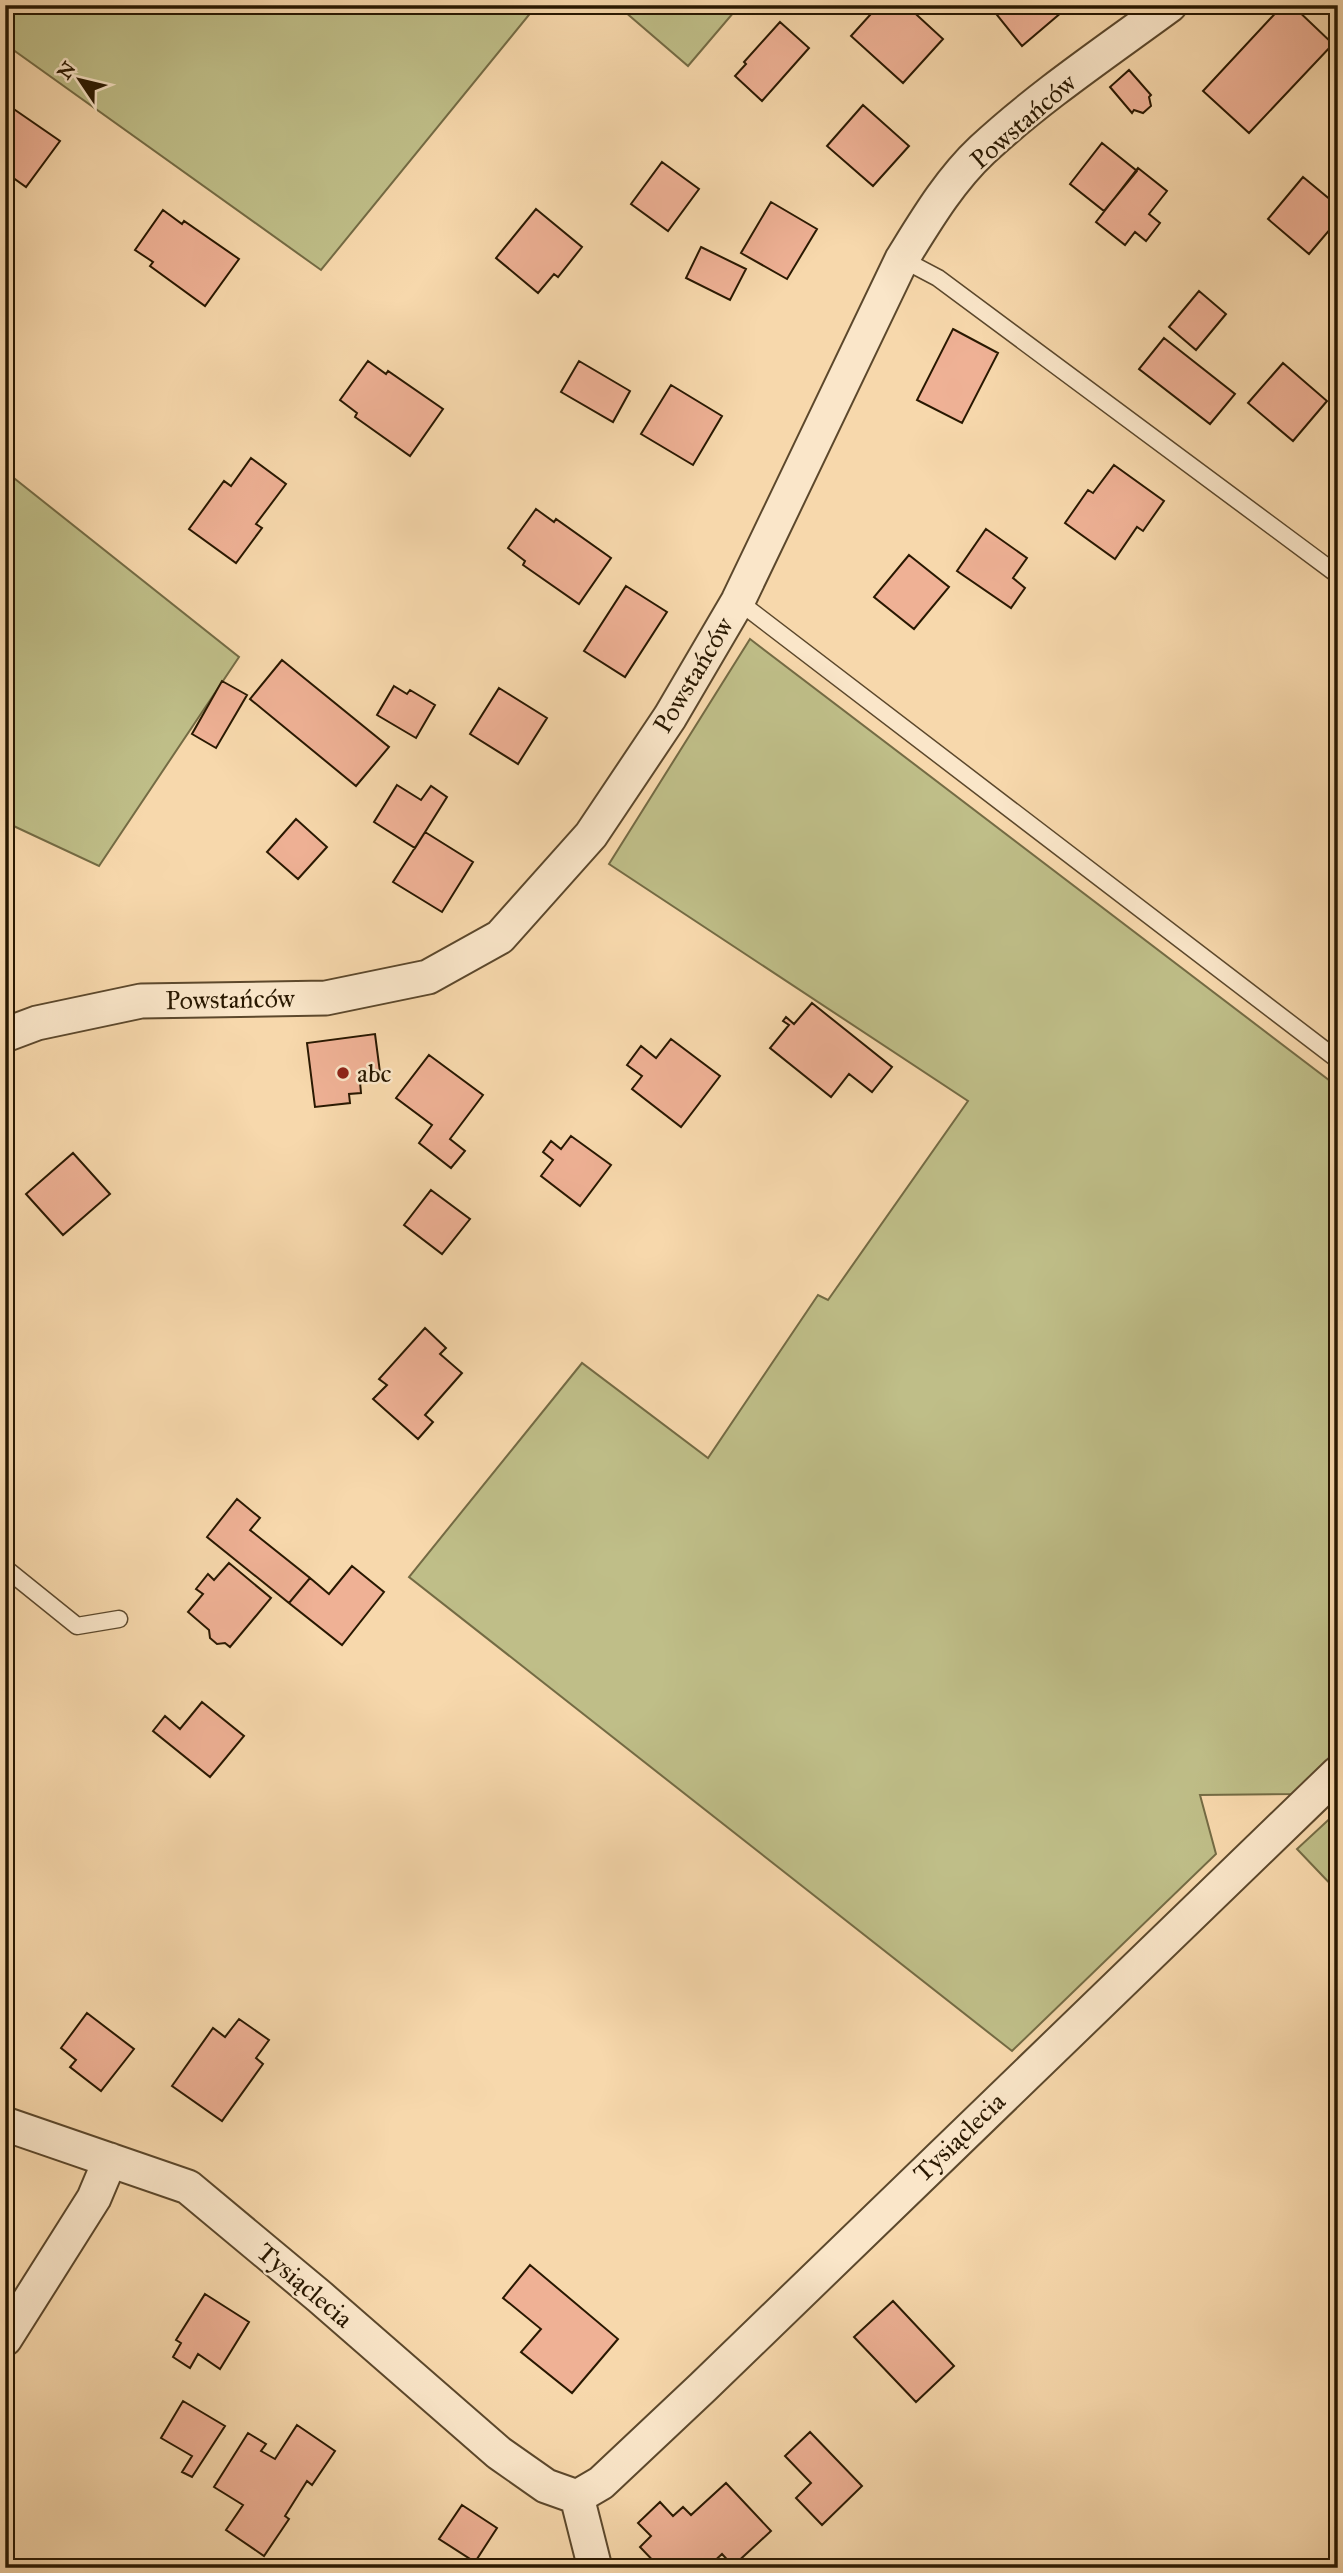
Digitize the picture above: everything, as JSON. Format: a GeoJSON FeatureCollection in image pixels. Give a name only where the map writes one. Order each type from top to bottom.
{"type":"FeatureCollection","features":[{"type":"Feature","properties":{"kind":"street","name":"Powstańców"},"geometry":{"type":"LineString","coordinates":[[5,1035],[37,1023],[141,1001],[326,998],[428,977],[500,937],[591,835],[670,717],[738,601],[902,259],[934,208],[980,152],[1045,98],[1170,5]]}},
{"type":"Feature","properties":{"kind":"street","name":"Tysiąclecia"},"geometry":{"type":"LineString","coordinates":[[5,2124],[188,2187],[320,2297],[499,2453],[546,2486],[577,2497],[601,2483],[1338,1773]]}},
{"type":"Feature","properties":{"kind":"street"},"geometry":{"type":"LineString","coordinates":[[5,2339],[94,2198],[110,2160]]}},
{"type":"Feature","properties":{"kind":"street"},"geometry":{"type":"LineString","coordinates":[[577,2497],[595,2568]]}},
{"type":"Feature","properties":{"kind":"lane"},"geometry":{"type":"LineString","coordinates":[[902,259],[938,278],[1338,575]]}},
{"type":"Feature","properties":{"kind":"lane"},"geometry":{"type":"LineString","coordinates":[[738,601],[1338,1060]]}},
{"type":"Feature","properties":{"kind":"lane"},"geometry":{"type":"LineString","coordinates":[[5,1568],[77,1626],[119,1619]]}},
{"type":"Feature","properties":{"kind":"shaded area"},"geometry":{"type":"Polygon","coordinates":[[[5,5],[537,5],[321,270],[5,44],[5,5]]]}},
{"type":"Feature","properties":{"kind":"shaded area"},"geometry":{"type":"Polygon","coordinates":[[[617,5],[740,5],[688,66],[617,5]]]}},
{"type":"Feature","properties":{"kind":"shaded area"},"geometry":{"type":"Polygon","coordinates":[[[5,471],[239,657],[99,866],[5,822],[5,471]]]}},
{"type":"Feature","properties":{"kind":"shaded area"},"geometry":{"type":"Polygon","coordinates":[[[750,639],[1338,1087],[1338,1752],[1292,1794],[1200,1795],[1216,1854],[1012,2051],[409,1577],[582,1363],[708,1458],[818,1295],[828,1300],[968,1101],[609,864],[750,639]]]}},
{"type":"Feature","properties":{"kind":"shaded area"},"geometry":{"type":"Polygon","coordinates":[[[1338,1811],[1338,1892],[1297,1849],[1338,1811]]]}},
{"type":"Feature","properties":{"kind":"building"},"geometry":{"type":"Polygon","coordinates":[[[879,5],[906,5],[943,39],[903,83],[851,36],[879,5]]]}},
{"type":"Feature","properties":{"kind":"building"},"geometry":{"type":"Polygon","coordinates":[[[989,5],[1069,5],[1069,6],[1022,46],[989,5]]]}},
{"type":"Feature","properties":{"kind":"building"},"geometry":{"type":"Polygon","coordinates":[[[1283,5],[1292,5],[1333,44],[1249,133],[1203,91],[1283,5]]]}},
{"type":"Feature","properties":{"kind":"building"},"geometry":{"type":"Polygon","coordinates":[[[780,22],[809,48],[762,101],[735,76],[780,22]]]}},
{"type":"Feature","properties":{"kind":"building"},"geometry":{"type":"Polygon","coordinates":[[[1129,70],[1151,95],[1151,106],[1143,113],[1134,110],[1132,113],[1110,87],[1129,70]]]}},
{"type":"Feature","properties":{"kind":"building"},"geometry":{"type":"Polygon","coordinates":[[[5,103],[60,141],[26,187],[5,172],[5,103]]]}},
{"type":"Feature","properties":{"kind":"building"},"geometry":{"type":"Polygon","coordinates":[[[863,105],[909,146],[873,186],[827,146],[863,105]]]}},
{"type":"Feature","properties":{"kind":"building"},"geometry":{"type":"Polygon","coordinates":[[[1102,143],[1137,171],[1104,211],[1070,184],[1102,143]]]}},
{"type":"Feature","properties":{"kind":"building"},"geometry":{"type":"Polygon","coordinates":[[[662,162],[699,189],[668,231],[631,204],[662,162]]]}},
{"type":"Feature","properties":{"kind":"building"},"geometry":{"type":"Polygon","coordinates":[[[1138,168],[1167,191],[1149,214],[1160,223],[1146,241],[1135,232],[1125,245],[1096,222],[1138,168]]]}},
{"type":"Feature","properties":{"kind":"building"},"geometry":{"type":"Polygon","coordinates":[[[1303,177],[1338,206],[1338,220],[1309,254],[1268,219],[1303,177]]]}},
{"type":"Feature","properties":{"kind":"building"},"geometry":{"type":"Polygon","coordinates":[[[771,202],[817,229],[787,279],[741,253],[771,202]]]}},
{"type":"Feature","properties":{"kind":"building"},"geometry":{"type":"Polygon","coordinates":[[[536,209],[582,247],[558,277],[554,274],[538,293],[496,258],[536,209]]]}},
{"type":"Feature","properties":{"kind":"building"},"geometry":{"type":"Polygon","coordinates":[[[163,210],[182,224],[184,221],[239,259],[205,306],[150,266],[153,262],[135,250],[163,210]]]}},
{"type":"Feature","properties":{"kind":"building"},"geometry":{"type":"Polygon","coordinates":[[[701,247],[746,269],[730,300],[686,278],[701,247]]]}},
{"type":"Feature","properties":{"kind":"building"},"geometry":{"type":"Polygon","coordinates":[[[1199,291],[1226,314],[1196,350],[1169,327],[1199,291]]]}},
{"type":"Feature","properties":{"kind":"building"},"geometry":{"type":"Polygon","coordinates":[[[953,329],[998,353],[962,423],[917,400],[953,329]]]}},
{"type":"Feature","properties":{"kind":"building"},"geometry":{"type":"Polygon","coordinates":[[[1164,338],[1235,394],[1210,424],[1139,369],[1164,338]]]}},
{"type":"Feature","properties":{"kind":"building"},"geometry":{"type":"Polygon","coordinates":[[[368,361],[386,374],[388,371],[443,409],[410,456],[355,417],[357,413],[340,400],[368,361]]]}},
{"type":"Feature","properties":{"kind":"building"},"geometry":{"type":"Polygon","coordinates":[[[579,361],[630,391],[613,422],[561,392],[579,361]]]}},
{"type":"Feature","properties":{"kind":"building"},"geometry":{"type":"Polygon","coordinates":[[[1283,363],[1327,401],[1293,441],[1248,403],[1283,363]]]}},
{"type":"Feature","properties":{"kind":"building"},"geometry":{"type":"Polygon","coordinates":[[[671,385],[722,416],[693,465],[641,434],[671,385]]]}},
{"type":"Feature","properties":{"kind":"building"},"geometry":{"type":"Polygon","coordinates":[[[251,458],[286,484],[256,524],[262,528],[236,563],[189,529],[224,481],[231,486],[251,458]]]}},
{"type":"Feature","properties":{"kind":"building"},"geometry":{"type":"Polygon","coordinates":[[[1114,465],[1164,501],[1143,531],[1137,527],[1115,559],[1065,523],[1088,490],[1093,493],[1114,465]]]}},
{"type":"Feature","properties":{"kind":"building"},"geometry":{"type":"Polygon","coordinates":[[[536,509],[554,522],[556,519],[611,558],[579,604],[523,565],[525,561],[508,548],[536,509]]]}},
{"type":"Feature","properties":{"kind":"building"},"geometry":{"type":"Polygon","coordinates":[[[986,529],[1027,558],[1013,578],[1025,588],[1011,608],[957,571],[986,529]]]}},
{"type":"Feature","properties":{"kind":"building"},"geometry":{"type":"Polygon","coordinates":[[[909,555],[949,587],[914,629],[874,597],[909,555]]]}},
{"type":"Feature","properties":{"kind":"building"},"geometry":{"type":"Polygon","coordinates":[[[626,586],[667,612],[625,677],[584,651],[626,586]]]}},
{"type":"Feature","properties":{"kind":"building"},"geometry":{"type":"Polygon","coordinates":[[[282,660],[389,747],[356,786],[250,699],[282,660]]]}},
{"type":"Feature","properties":{"kind":"building"},"geometry":{"type":"Polygon","coordinates":[[[222,681],[247,695],[216,748],[192,734],[222,681]]]}},
{"type":"Feature","properties":{"kind":"building"},"geometry":{"type":"Polygon","coordinates":[[[394,686],[407,694],[410,690],[435,705],[416,738],[377,715],[394,686]]]}},
{"type":"Feature","properties":{"kind":"building"},"geometry":{"type":"Polygon","coordinates":[[[499,688],[547,718],[518,764],[470,734],[499,688]]]}},
{"type":"Feature","properties":{"kind":"building"},"geometry":{"type":"Polygon","coordinates":[[[397,785],[421,800],[431,786],[447,797],[415,848],[374,822],[397,785]]]}},
{"type":"Feature","properties":{"kind":"building"},"geometry":{"type":"Polygon","coordinates":[[[296,819],[327,847],[298,879],[267,852],[296,819]]]}},
{"type":"Feature","properties":{"kind":"building"},"geometry":{"type":"Polygon","coordinates":[[[425,832],[473,862],[442,912],[393,882],[425,832]]]}},
{"type":"Feature","properties":{"kind":"building"},"geometry":{"type":"Polygon","coordinates":[[[812,1003],[892,1067],[872,1092],[849,1074],[831,1097],[770,1048],[789,1025],[783,1021],[786,1017],[794,1024],[812,1003]]]}},
{"type":"Feature","properties":{"kind":"building"},"geometry":{"type":"Polygon","coordinates":[[[375,1034],[381,1080],[360,1082],[361,1093],[349,1094],[350,1103],[315,1107],[307,1043],[375,1034]]]}},
{"type":"Feature","properties":{"kind":"building"},"geometry":{"type":"Polygon","coordinates":[[[671,1039],[720,1076],[681,1127],[632,1089],[642,1076],[627,1065],[641,1046],[656,1058],[671,1039]]]}},
{"type":"Feature","properties":{"kind":"building"},"geometry":{"type":"Polygon","coordinates":[[[429,1055],[483,1095],[450,1139],[465,1151],[451,1168],[419,1143],[432,1125],[396,1098],[429,1055]]]}},
{"type":"Feature","properties":{"kind":"building"},"geometry":{"type":"Polygon","coordinates":[[[571,1136],[611,1165],[580,1206],[541,1176],[553,1160],[543,1152],[551,1141],[561,1149],[571,1136]]]}},
{"type":"Feature","properties":{"kind":"building"},"geometry":{"type":"Polygon","coordinates":[[[73,1153],[110,1194],[63,1235],[26,1194],[73,1153]]]}},
{"type":"Feature","properties":{"kind":"building"},"geometry":{"type":"Polygon","coordinates":[[[431,1190],[470,1219],[442,1254],[404,1225],[431,1190]]]}},
{"type":"Feature","properties":{"kind":"building"},"geometry":{"type":"Polygon","coordinates":[[[425,1328],[446,1348],[440,1354],[462,1373],[425,1415],[433,1422],[418,1439],[373,1399],[387,1385],[379,1379],[425,1328]]]}},
{"type":"Feature","properties":{"kind":"building"},"geometry":{"type":"Polygon","coordinates":[[[237,1499],[260,1518],[250,1530],[310,1578],[289,1603],[207,1537],[237,1499]]]}},
{"type":"Feature","properties":{"kind":"building"},"geometry":{"type":"Polygon","coordinates":[[[229,1563],[271,1598],[230,1647],[225,1643],[217,1644],[210,1638],[209,1630],[188,1612],[203,1594],[196,1589],[208,1574],[214,1580],[229,1563]]]}},
{"type":"Feature","properties":{"kind":"building"},"geometry":{"type":"Polygon","coordinates":[[[352,1566],[384,1592],[342,1645],[289,1603],[310,1578],[329,1594],[352,1566]]]}},
{"type":"Feature","properties":{"kind":"building"},"geometry":{"type":"Polygon","coordinates":[[[202,1702],[244,1736],[210,1777],[153,1731],[165,1716],[180,1729],[202,1702]]]}},
{"type":"Feature","properties":{"kind":"building"},"geometry":{"type":"Polygon","coordinates":[[[87,2013],[134,2049],[101,2091],[70,2067],[76,2060],[61,2048],[87,2013]]]}},
{"type":"Feature","properties":{"kind":"building"},"geometry":{"type":"Polygon","coordinates":[[[239,2019],[269,2040],[256,2058],[263,2064],[222,2121],[172,2086],[213,2028],[225,2037],[239,2019]]]}},
{"type":"Feature","properties":{"kind":"building"},"geometry":{"type":"Polygon","coordinates":[[[530,2265],[618,2339],[572,2393],[521,2352],[541,2329],[503,2298],[530,2265]]]}},
{"type":"Feature","properties":{"kind":"building"},"geometry":{"type":"Polygon","coordinates":[[[205,2294],[249,2322],[220,2369],[198,2354],[190,2368],[173,2357],[181,2343],[176,2340],[205,2294]]]}},
{"type":"Feature","properties":{"kind":"building"},"geometry":{"type":"Polygon","coordinates":[[[893,2301],[954,2366],[916,2402],[854,2337],[893,2301]]]}},
{"type":"Feature","properties":{"kind":"building"},"geometry":{"type":"Polygon","coordinates":[[[183,2401],[225,2426],[192,2477],[182,2472],[192,2456],[161,2438],[183,2401]]]}},
{"type":"Feature","properties":{"kind":"building"},"geometry":{"type":"Polygon","coordinates":[[[297,2425],[335,2451],[312,2485],[307,2481],[285,2516],[289,2519],[264,2556],[226,2530],[243,2505],[214,2487],[248,2433],[266,2444],[261,2451],[275,2459],[297,2425]]]}},
{"type":"Feature","properties":{"kind":"building"},"geometry":{"type":"Polygon","coordinates":[[[810,2432],[862,2486],[822,2525],[796,2498],[811,2483],[785,2456],[810,2432]]]}},
{"type":"Feature","properties":{"kind":"building"},"geometry":{"type":"Polygon","coordinates":[[[726,2483],[771,2531],[733,2566],[722,2554],[707,2568],[660,2568],[640,2547],[651,2536],[638,2523],[660,2502],[673,2516],[683,2507],[691,2515],[726,2483]]]}},
{"type":"Feature","properties":{"kind":"building"},"geometry":{"type":"Polygon","coordinates":[[[462,2505],[497,2528],[475,2562],[439,2539],[462,2505]]]}},
{"type":"Feature","properties":{"kind":"place","name":"abc"},"geometry":{"type":"Point","coordinates":[343,1073]}}]}
